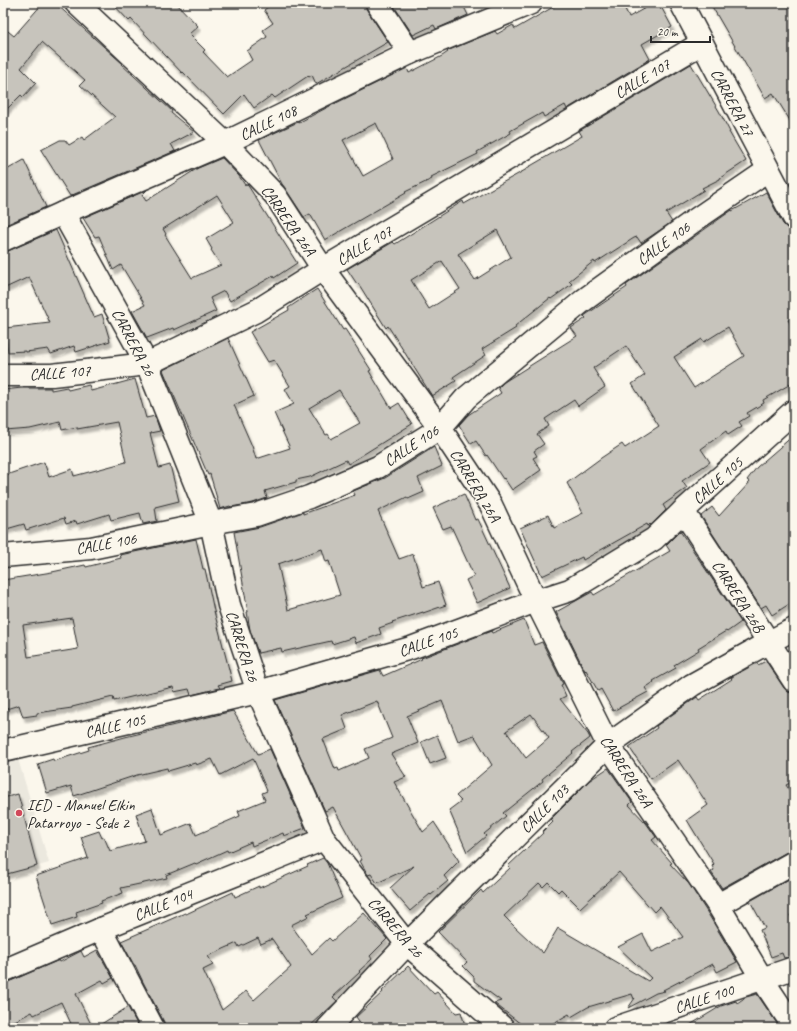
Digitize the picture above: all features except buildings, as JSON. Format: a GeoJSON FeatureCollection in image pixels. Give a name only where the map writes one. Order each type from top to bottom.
{"type":"FeatureCollection","features":[{"type":"Feature","properties":{"kind":"street","name":"CARRERA 26A"},"geometry":{"type":"LineString","coordinates":[[76,3],[225,143],[275,195],[323,269],[440,428],[491,505],[536,601],[608,745],[718,905],[762,979],[794,1026]]}},
{"type":"Feature","properties":{"kind":"street"},"geometry":{"type":"LineString","coordinates":[[377,3],[410,53]]}},
{"type":"Feature","properties":{"kind":"street","name":"CALLE 108"},"geometry":{"type":"LineString","coordinates":[[3,240],[225,143],[410,53],[532,3]]}},
{"type":"Feature","properties":{"kind":"street","name":"CARRERA 27"},"geometry":{"type":"LineString","coordinates":[[681,3],[768,170],[791,205]]}},
{"type":"Feature","properties":{"kind":"street","name":"CALLE 107"},"geometry":{"type":"LineString","coordinates":[[3,375],[52,375],[147,364],[256,311],[323,269],[702,43]]}},
{"type":"Feature","properties":{"kind":"street","name":"CALLE 106"},"geometry":{"type":"LineString","coordinates":[[3,556],[91,548],[256,515],[309,497],[378,467],[440,428],[466,398],[584,300],[695,220],[768,170]]}},
{"type":"Feature","properties":{"kind":"street","name":"CARRERA 26"},"geometry":{"type":"LineString","coordinates":[[63,213],[147,364],[211,523],[230,605],[258,692],[324,840],[407,944],[503,1028]]}},
{"type":"Feature","properties":{"kind":"street","name":"CALLE 105"},"geometry":{"type":"LineString","coordinates":[[3,751],[258,692],[411,648],[536,601],[570,590],[654,539],[794,411]]}},
{"type":"Feature","properties":{"kind":"street","name":"CARRERA 26B"},"geometry":{"type":"LineString","coordinates":[[683,511],[794,681]]}},
{"type":"Feature","properties":{"kind":"street","name":"CALLE 103"},"geometry":{"type":"LineString","coordinates":[[328,1028],[407,944],[608,745],[692,685],[794,629]]}},
{"type":"Feature","properties":{"kind":"street","name":"CALLE 104"},"geometry":{"type":"LineString","coordinates":[[3,971],[101,929],[324,840]]}},
{"type":"Feature","properties":{"kind":"street"},"geometry":{"type":"LineString","coordinates":[[718,905],[794,862]]}},
{"type":"Feature","properties":{"kind":"street"},"geometry":{"type":"LineString","coordinates":[[101,929],[153,1028]]}},
{"type":"Feature","properties":{"kind":"street","name":"CALLE 100"},"geometry":{"type":"LineString","coordinates":[[614,1028],[794,968]]}},
{"type":"Feature","properties":{"kind":"shaded area","name":"IED - Manuel Elkin Patarroyo - Sede 2"},"geometry":{"type":"Polygon","coordinates":[[[18,759],[49,863],[3,876],[3,763],[18,759]]]}},
{"type":"Feature","properties":{"kind":"place","name":"IED - Manuel Elkin Patarroyo - Sede 2"},"geometry":{"type":"Point","coordinates":[19,813]}}]}
